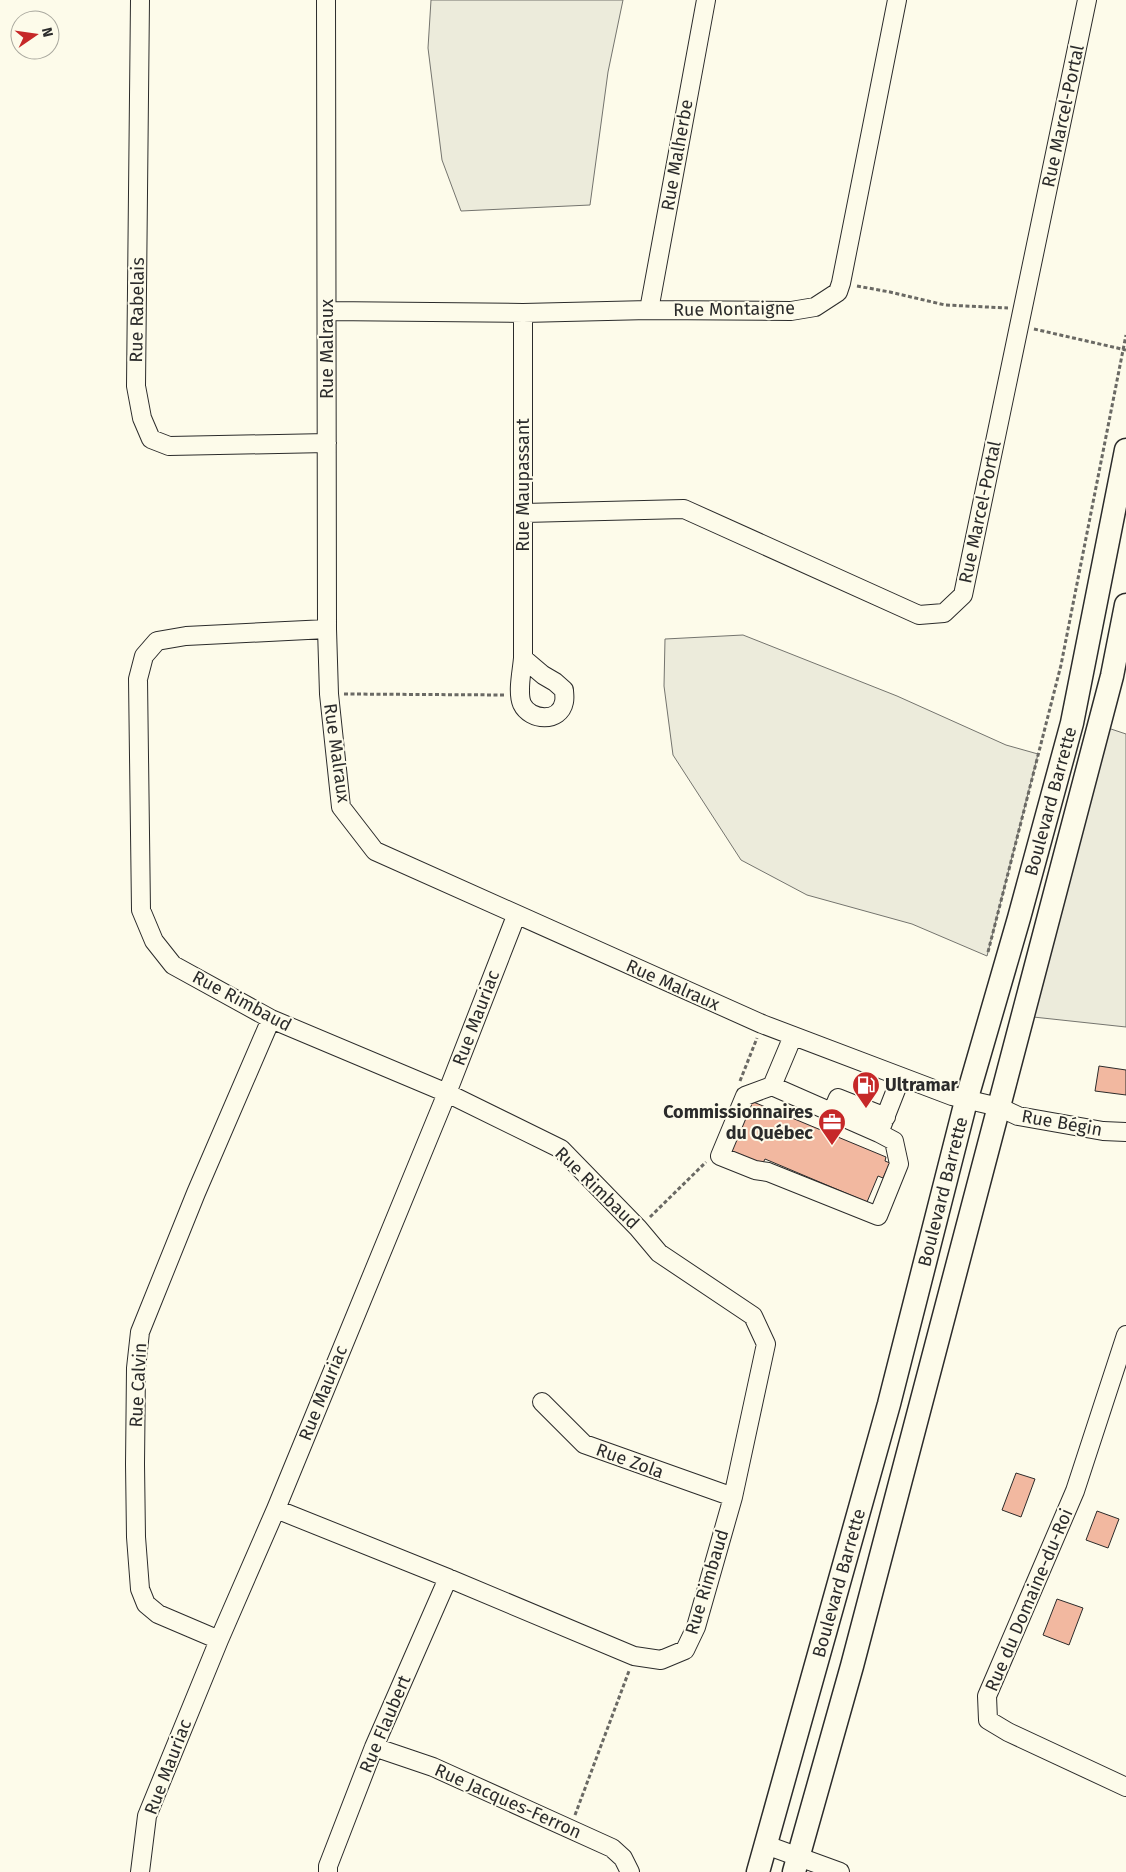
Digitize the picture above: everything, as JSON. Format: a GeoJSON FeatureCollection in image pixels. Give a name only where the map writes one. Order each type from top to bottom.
{"type":"FeatureCollection","features":[{"type":"Feature","properties":{"kind":"main road","name":"Boulevard Barrette"},"geometry":{"type":"LineString","coordinates":[[758,1872],[889,1404],[966,1101],[1019,918],[1072,723],[1126,450]]}},
{"type":"Feature","properties":{"kind":"main road","name":"Boulevard Barrette"},"geometry":{"type":"LineString","coordinates":[[796,1865],[852,1666],[1112,676],[1126,605]]}},
{"type":"Feature","properties":{"kind":"street","name":"Rue Rabelais"},"geometry":{"type":"LineString","coordinates":[[140,0],[136,386],[142,418],[151,439],[169,446],[327,443]]}},
{"type":"Feature","properties":{"kind":"street","name":"Rue Malraux"},"geometry":{"type":"LineString","coordinates":[[326,0],[329,694],[341,807],[375,851],[516,916],[762,1024],[966,1101],[999,1107]]}},
{"type":"Feature","properties":{"kind":"street","name":"Rue Malherbe"},"geometry":{"type":"LineString","coordinates":[[649,310],[706,0]]}},
{"type":"Feature","properties":{"kind":"street"},"geometry":{"type":"LineString","coordinates":[[841,283],[897,0]]}},
{"type":"Feature","properties":{"kind":"street","name":"Rue Marcel-Portal"},"geometry":{"type":"LineString","coordinates":[[524,513],[684,509],[919,615],[944,613],[963,595],[1087,0]]}},
{"type":"Feature","properties":{"kind":"street","name":"Rue Montaigne"},"geometry":{"type":"LineString","coordinates":[[327,311],[523,313],[649,310],[791,311],[815,307],[838,292],[841,283]]}},
{"type":"Feature","properties":{"kind":"street","name":"Rue Maupassant"},"geometry":{"type":"LineString","coordinates":[[520,695],[523,658],[523,313]]}},
{"type":"Feature","properties":{"kind":"street","name":"Rue Rimbaud"},"geometry":{"type":"LineString","coordinates":[[276,1509],[448,1578],[634,1656],[661,1660],[684,1650],[696,1627],[733,1497],[766,1344],[753,1316],[659,1252],[561,1149],[447,1093],[271,1019],[173,965],[154,941],[141,910],[138,679],[144,656],[158,641],[186,636],[328,629]]}},
{"type":"Feature","properties":{"kind":"street"},"geometry":{"type":"LineString","coordinates":[[520,695],[526,711],[537,718],[548,718],[558,711],[564,703],[564,690],[523,658]]}},
{"type":"Feature","properties":{"kind":"street","name":"Rue Mauriac"},"geometry":{"type":"LineString","coordinates":[[140,1872],[147,1816],[447,1093],[516,916]]}},
{"type":"Feature","properties":{"kind":"street","name":"Rue Calvin"},"geometry":{"type":"LineString","coordinates":[[219,1640],[158,1614],[146,1604],[140,1589],[135,1473],[136,1368],[140,1332],[196,1193],[271,1019]]}},
{"type":"Feature","properties":{"kind":"street"},"geometry":{"type":"LineString","coordinates":[[772,1086],[793,1036]]}},
{"type":"Feature","properties":{"kind":"street"},"geometry":{"type":"LineString","coordinates":[[882,1125],[901,1077]]}},
{"type":"Feature","properties":{"kind":"street"},"geometry":{"type":"LineString","coordinates":[[772,1086],[832,1112],[838,1098],[882,1125],[894,1141],[899,1164],[878,1216],[768,1172],[754,1170],[720,1156],[745,1096],[772,1086]]}},
{"type":"Feature","properties":{"kind":"street","name":"Rue Bégin"},"geometry":{"type":"LineString","coordinates":[[999,1107],[1018,1116],[1103,1131],[1126,1132]]}},
{"type":"Feature","properties":{"kind":"street","name":"Rue du Domaine-du-Roi"},"geometry":{"type":"LineString","coordinates":[[1126,1335],[1075,1491],[987,1696],[988,1720],[1008,1732],[1126,1787]]}},
{"type":"Feature","properties":{"kind":"street","name":"Rue Zola"},"geometry":{"type":"LineString","coordinates":[[542,1402],[584,1444],[733,1497]]}},
{"type":"Feature","properties":{"kind":"street","name":"Rue Flaubert"},"geometry":{"type":"LineString","coordinates":[[328,1872],[328,1866],[374,1747],[448,1578]]}},
{"type":"Feature","properties":{"kind":"street","name":"Rue Jacques-Ferron"},"geometry":{"type":"LineString","coordinates":[[374,1747],[433,1767],[612,1848],[623,1858],[630,1872]]}},
{"type":"Feature","properties":{"kind":"street"},"geometry":{"type":"LineString","coordinates":[[766,1844],[796,1865],[840,1872]]}},
{"type":"Feature","properties":{"kind":"path"},"geometry":{"type":"LineString","coordinates":[[841,283],[945,305],[1021,318],[1126,350]]}},
{"type":"Feature","properties":{"kind":"path"},"geometry":{"type":"LineString","coordinates":[[329,694],[520,695]]}},
{"type":"Feature","properties":{"kind":"path"},"geometry":{"type":"LineString","coordinates":[[569,1830],[634,1656]]}},
{"type":"Feature","properties":{"kind":"shaded area"},"geometry":{"type":"Polygon","coordinates":[[[431,0],[623,0],[608,72],[590,205],[461,211],[442,160],[428,48],[431,0]]]}},
{"type":"Feature","properties":{"kind":"shaded area"},"geometry":{"type":"Polygon","coordinates":[[[743,635],[897,696],[1006,745],[1038,754],[987,956],[912,924],[807,895],[741,860],[673,755],[664,686],[665,639],[743,635]]]}},
{"type":"Feature","properties":{"kind":"shaded area"},"geometry":{"type":"Polygon","coordinates":[[[1099,725],[1126,734],[1126,1027],[1024,1016],[1099,725]]]}},
{"type":"Feature","properties":{"kind":"building"},"geometry":{"type":"Polygon","coordinates":[[[1099,1066],[1126,1070],[1126,1095],[1095,1091],[1099,1066]]]}},
{"type":"Feature","properties":{"kind":"building"},"geometry":{"type":"Polygon","coordinates":[[[751,1101],[886,1157],[885,1161],[890,1163],[883,1178],[878,1176],[867,1202],[765,1159],[762,1165],[730,1152],[751,1101]]]}},
{"type":"Feature","properties":{"kind":"building"},"geometry":{"type":"Polygon","coordinates":[[[1016,1473],[1035,1479],[1021,1517],[1002,1510],[1016,1473]]]}},
{"type":"Feature","properties":{"kind":"building"},"geometry":{"type":"Polygon","coordinates":[[[1097,1511],[1119,1519],[1108,1548],[1086,1540],[1097,1511]]]}},
{"type":"Feature","properties":{"kind":"building"},"geometry":{"type":"Polygon","coordinates":[[[1057,1599],[1083,1608],[1069,1645],[1043,1635],[1057,1599]]]}},
{"type":"Feature","properties":{"kind":"place","name":"Ultramar"},"geometry":{"type":"Point","coordinates":[866,1109]}},
{"type":"Feature","properties":{"kind":"place","name":"Commissionnaires du Québec"},"geometry":{"type":"Point","coordinates":[832,1146]}}]}
